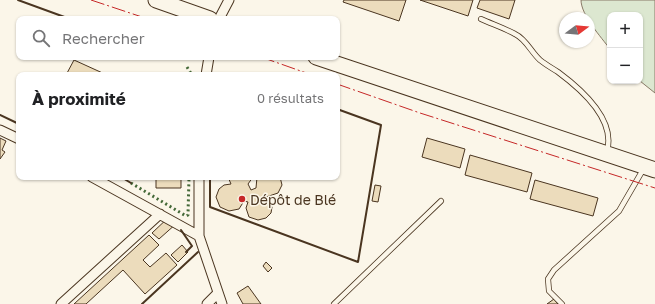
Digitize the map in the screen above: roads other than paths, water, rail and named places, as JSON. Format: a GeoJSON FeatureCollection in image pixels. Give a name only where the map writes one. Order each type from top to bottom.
{"type":"FeatureCollection","features":[{"type":"Feature","properties":{"kind":"highway"},"geometry":{"type":"LineString","coordinates":[[156,0],[201,16]]}},
{"type":"Feature","properties":{"kind":"highway"},"geometry":{"type":"LineString","coordinates":[[325,60],[650,169]]}},
{"type":"Feature","properties":{"kind":"street"},"geometry":{"type":"LineString","coordinates":[[221,16],[229,0]]}},
{"type":"Feature","properties":{"kind":"street"},"geometry":{"type":"LineString","coordinates":[[206,72],[208,60]]}},
{"type":"Feature","properties":{"kind":"street"},"geometry":{"type":"LineString","coordinates":[[0,130],[16,138]]}},
{"type":"Feature","properties":{"kind":"street"},"geometry":{"type":"LineString","coordinates":[[98,180],[199,236]]}},
{"type":"Feature","properties":{"kind":"street"},"geometry":{"type":"LineString","coordinates":[[199,180],[199,236],[217,294],[222,304]]}},
{"type":"Feature","properties":{"kind":"street"},"geometry":{"type":"LineString","coordinates":[[62,304],[160,214]]}},
{"type":"Feature","properties":{"kind":"street"},"geometry":{"type":"LineString","coordinates":[[207,304],[217,294]]}},
{"type":"Feature","properties":{"kind":"lane"},"geometry":{"type":"LineString","coordinates":[[481,19],[516,34],[526,42],[540,60],[577,87],[603,120],[609,137],[606,154]]}},
{"type":"Feature","properties":{"kind":"lane"},"geometry":{"type":"LineString","coordinates":[[562,304],[549,291],[548,279],[554,270],[619,211],[650,169]]}},
{"type":"Feature","properties":{"kind":"lane"},"geometry":{"type":"LineString","coordinates":[[334,304],[441,201]]}},
{"type":"Feature","properties":{"kind":"place","name":"Dépôt de Blé"},"geometry":{"type":"Point","coordinates":[242,199]}}]}
